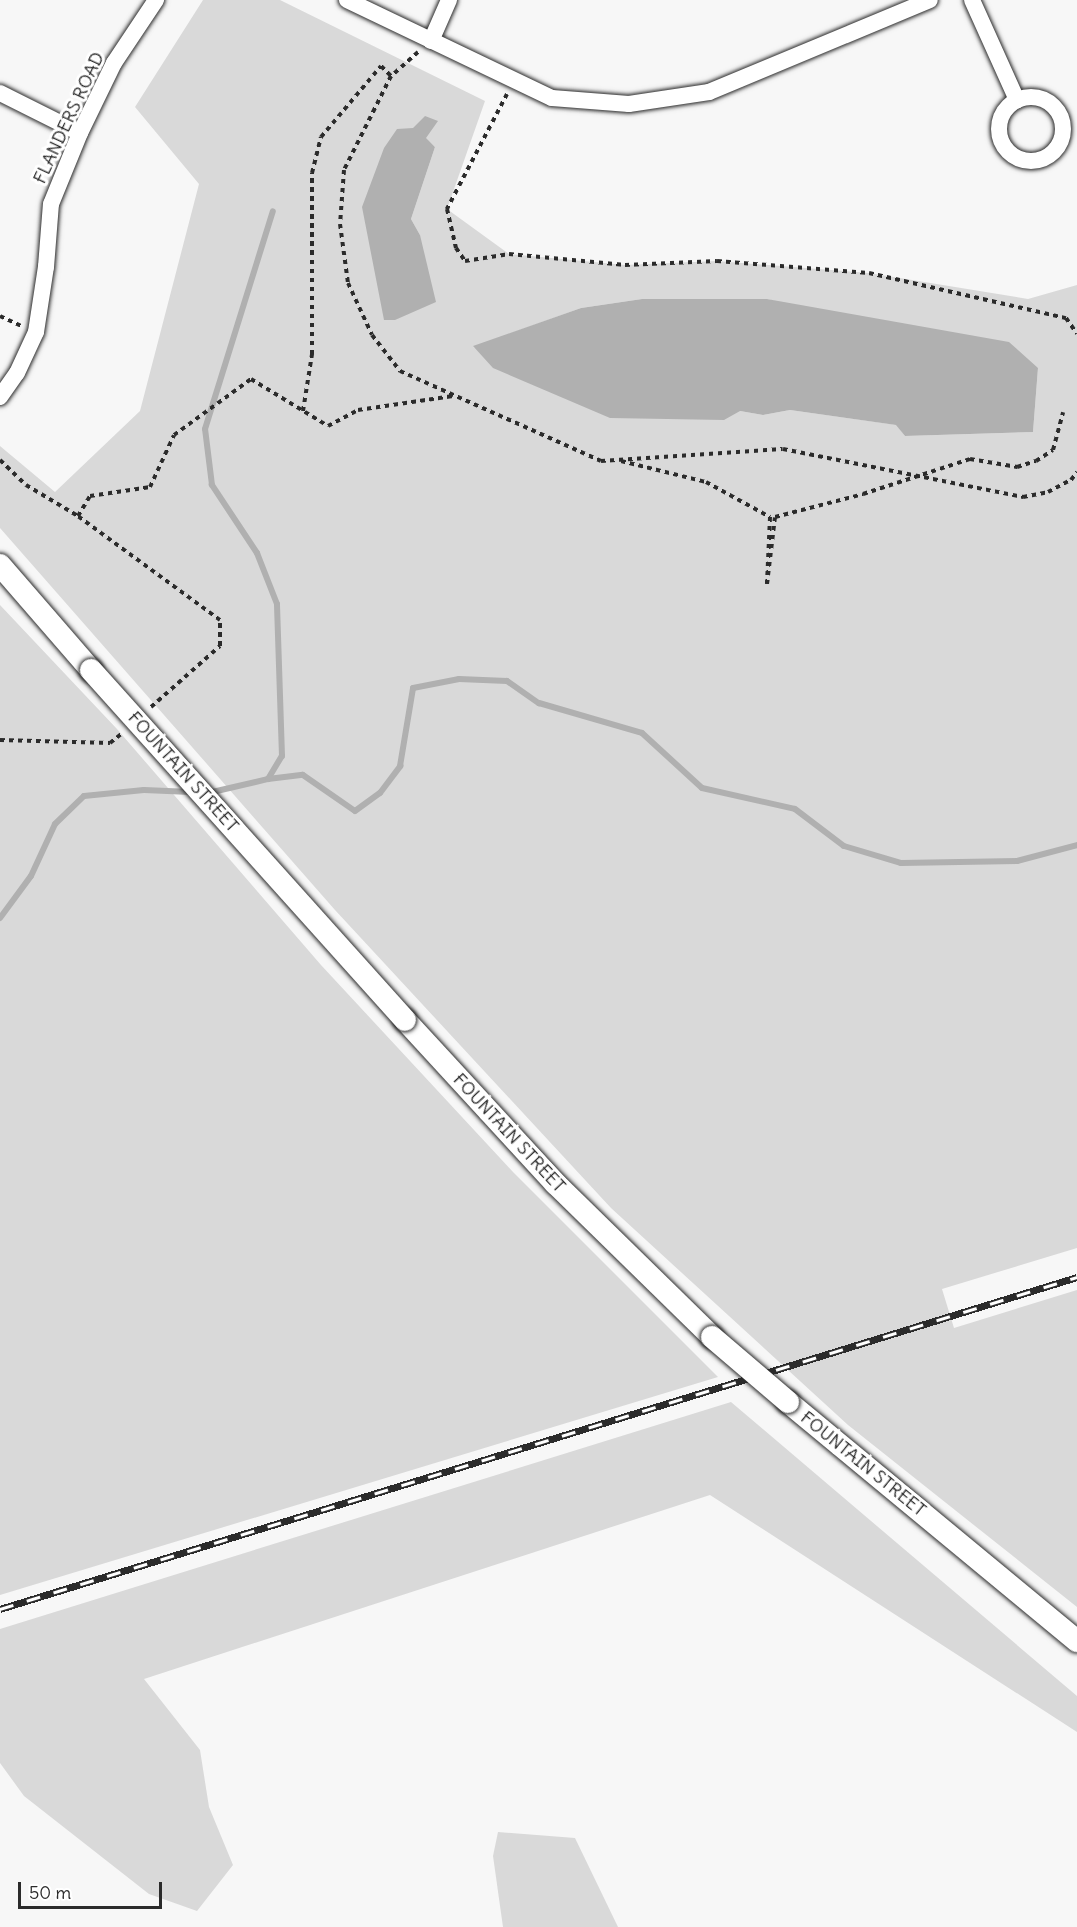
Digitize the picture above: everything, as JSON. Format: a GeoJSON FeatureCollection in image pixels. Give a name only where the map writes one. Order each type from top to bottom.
{"type":"FeatureCollection","features":[{"type":"Feature","properties":{"kind":"main road","name":"FOUNTAIN STREET"},"geometry":{"type":"LineString","coordinates":[[0,565],[91,670],[405,1020],[555,1183],[712,1337],[1077,1641]]}},
{"type":"Feature","properties":{"kind":"street","name":"FLANDERS ROAD"},"geometry":{"type":"LineString","coordinates":[[0,396],[17,373],[36,332],[46,267],[51,204],[80,133],[114,63],[156,0]]}},
{"type":"Feature","properties":{"kind":"street"},"geometry":{"type":"LineString","coordinates":[[347,0],[552,98],[629,104],[709,92],[930,0]]}},
{"type":"Feature","properties":{"kind":"street"},"geometry":{"type":"LineString","coordinates":[[431,41],[449,0]]}},
{"type":"Feature","properties":{"kind":"street"},"geometry":{"type":"LineString","coordinates":[[972,0],[1017,100]]}},
{"type":"Feature","properties":{"kind":"street"},"geometry":{"type":"LineString","coordinates":[[0,93],[80,133]]}},
{"type":"Feature","properties":{"kind":"path"},"geometry":{"type":"LineString","coordinates":[[431,41],[391,75],[344,170],[340,224],[348,283],[372,335],[400,371],[601,461],[783,449],[1023,497],[1048,492],[1071,480],[1077,472]]}},
{"type":"Feature","properties":{"kind":"path"},"geometry":{"type":"LineString","coordinates":[[303,411],[312,354],[312,173],[321,137],[381,66],[391,75]]}},
{"type":"Feature","properties":{"kind":"path"},"geometry":{"type":"LineString","coordinates":[[514,80],[447,209],[456,249],[465,261],[509,254],[625,265],[717,261],[869,273],[1066,318],[1077,334]]}},
{"type":"Feature","properties":{"kind":"path"},"geometry":{"type":"LineString","coordinates":[[78,516],[90,496],[150,487],[174,435],[251,379],[328,426],[358,410],[453,396]]}},
{"type":"Feature","properties":{"kind":"path"},"geometry":{"type":"LineString","coordinates":[[617,460],[706,482],[773,517],[863,494],[916,474],[969,459],[1017,467],[1036,461],[1053,450],[1063,412]]}},
{"type":"Feature","properties":{"kind":"path"},"geometry":{"type":"LineString","coordinates":[[0,460],[26,485],[78,516],[220,620],[220,646],[144,713]]}},
{"type":"Feature","properties":{"kind":"path"},"geometry":{"type":"LineString","coordinates":[[773,517],[767,584],[773,517]]}},
{"type":"Feature","properties":{"kind":"path"},"geometry":{"type":"LineString","coordinates":[[0,740],[110,743],[127,728]]}},
{"type":"Feature","properties":{"kind":"shaded area"},"geometry":{"type":"Polygon","coordinates":[[[203,0],[280,0],[485,101],[447,209],[509,254],[625,265],[717,261],[869,273],[1028,299],[1077,285],[1077,1248],[942,1289],[954,1328],[1077,1290],[1077,1607],[848,1425],[611,1208],[335,910],[0,528],[0,446],[55,492],[140,411],[199,184],[135,107],[203,0]],[[425,116],[395,320],[420,235],[411,219],[435,147],[426,139],[425,116]],[[642,299],[581,308],[473,347],[763,415],[790,410],[897,425],[905,436],[1033,432],[1038,368],[767,299],[642,299]]]}},
{"type":"Feature","properties":{"kind":"shaded area"},"geometry":{"type":"Polygon","coordinates":[[[425,116],[438,121],[426,138],[435,147],[411,219],[420,235],[436,302],[395,320],[384,320],[362,207],[384,148],[397,129],[413,128],[425,116]]]}},
{"type":"Feature","properties":{"kind":"shaded area"},"geometry":{"type":"Polygon","coordinates":[[[642,299],[767,299],[1009,342],[1038,368],[1033,432],[905,436],[896,425],[790,410],[763,415],[740,411],[724,420],[610,418],[493,368],[473,346],[581,308],[642,299]]]}},
{"type":"Feature","properties":{"kind":"shaded area"},"geometry":{"type":"Polygon","coordinates":[[[0,605],[117,729],[321,965],[513,1172],[718,1377],[0,1595],[0,605]]]}},
{"type":"Feature","properties":{"kind":"shaded area"},"geometry":{"type":"Polygon","coordinates":[[[731,1402],[1077,1696],[1077,1732],[710,1495],[144,1679],[200,1750],[209,1807],[233,1865],[197,1911],[149,1894],[24,1796],[0,1763],[0,1629],[731,1402]]]}},
{"type":"Feature","properties":{"kind":"shaded area"},"geometry":{"type":"Polygon","coordinates":[[[498,1832],[575,1838],[618,1927],[503,1927],[493,1856],[498,1832]]]}},
{"type":"Feature","properties":{"kind":"waterway"},"geometry":{"type":"LineString","coordinates":[[268,779],[282,756],[277,604],[257,553],[212,485],[205,429],[273,211]]}},
{"type":"Feature","properties":{"kind":"waterway"},"geometry":{"type":"LineString","coordinates":[[208,793],[268,779],[303,775],[355,811],[380,793],[400,766],[413,688],[459,679],[507,681],[539,703],[642,733],[702,788],[795,809],[844,846],[901,863],[1017,861],[1077,845]]}},
{"type":"Feature","properties":{"kind":"waterway"},"geometry":{"type":"LineString","coordinates":[[0,918],[31,876],[55,824],[84,796],[144,790],[191,792]]}},
{"type":"Feature","properties":{"kind":"railway"},"geometry":{"type":"LineString","coordinates":[[0,1609],[1077,1277]]}}]}
